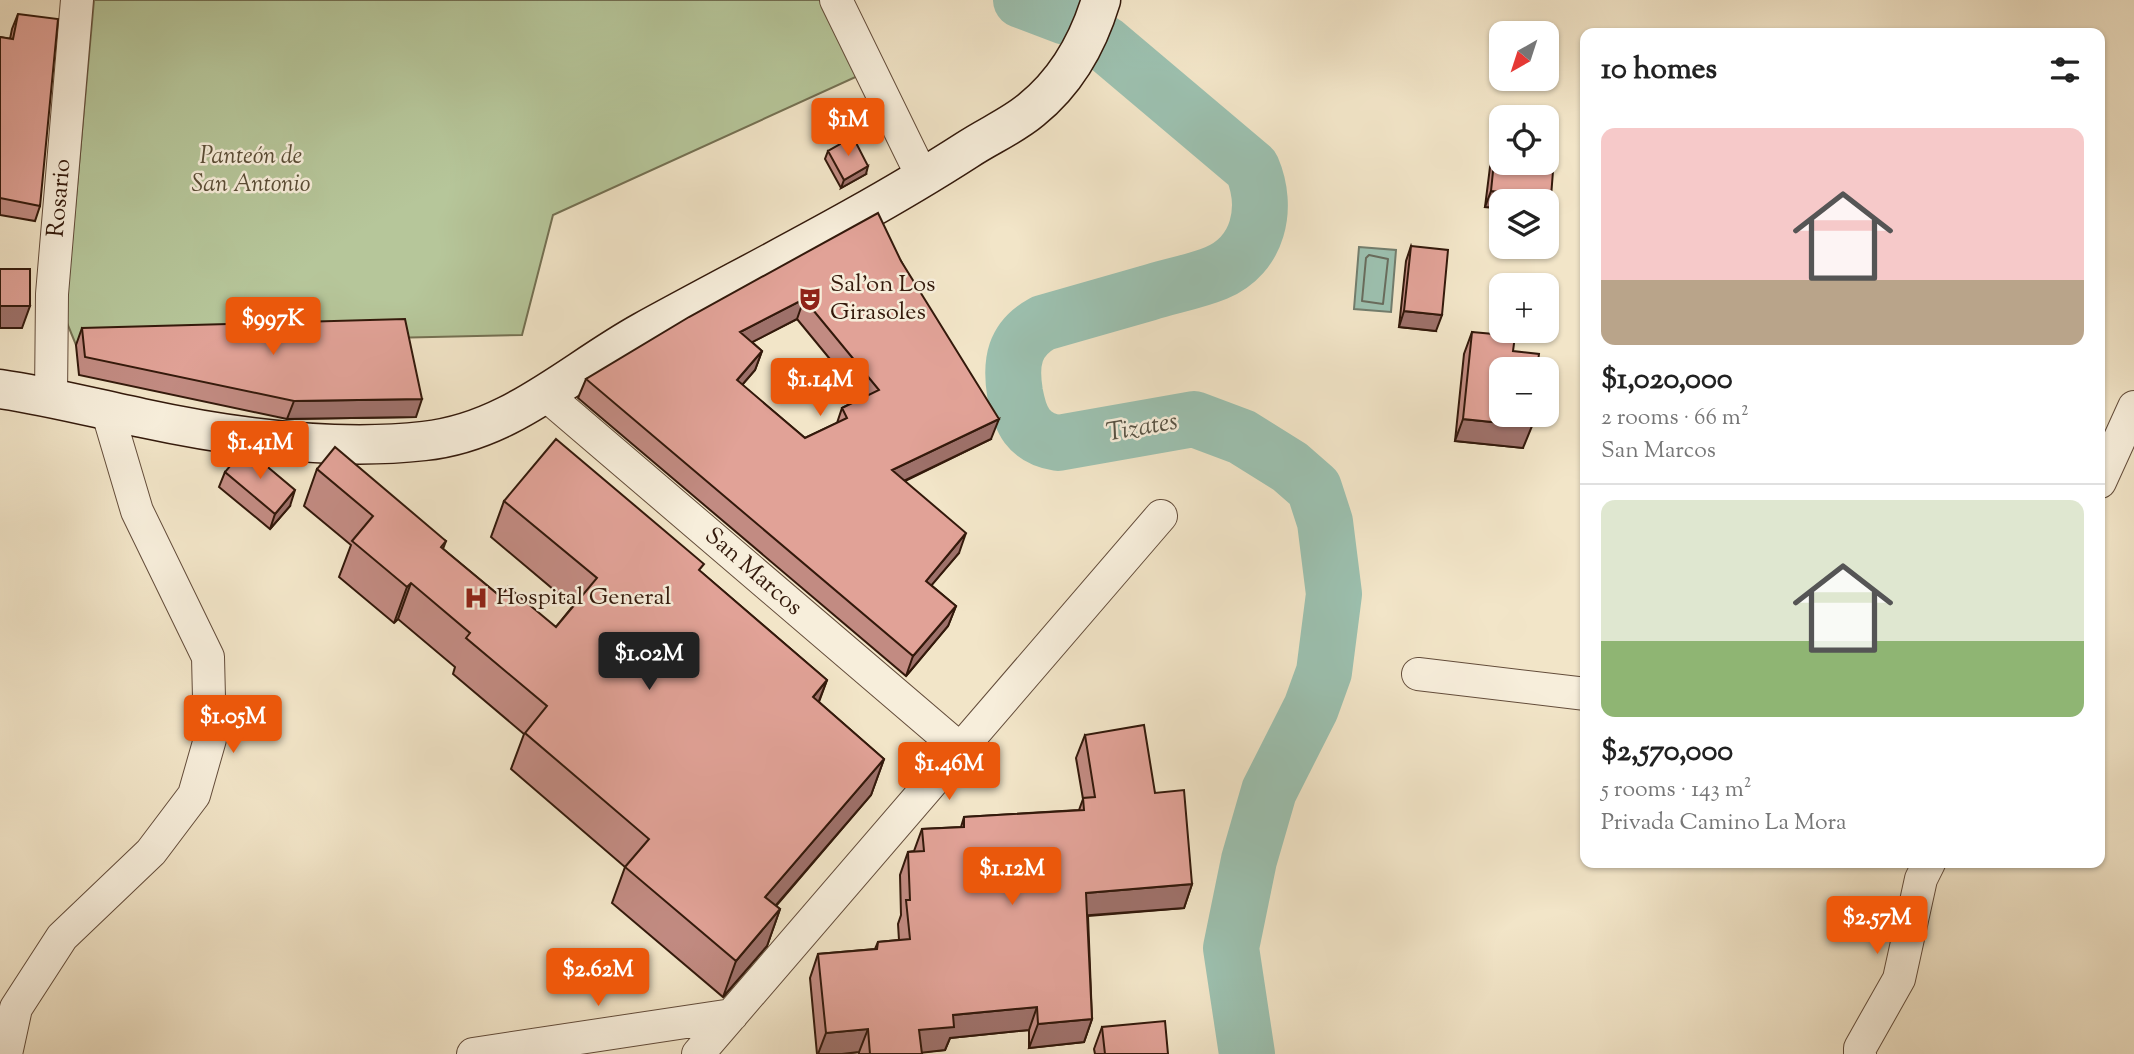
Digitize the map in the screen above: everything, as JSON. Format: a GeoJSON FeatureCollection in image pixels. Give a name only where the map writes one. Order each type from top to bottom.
{"type":"FeatureCollection","features":[{"type":"Feature","properties":{"kind":"main road"},"geometry":{"type":"LineString","coordinates":[[0,389],[51,396],[107,410],[247,437],[336,442],[424,441],[475,430],[546,395],[634,337],[923,178],[1006,127],[1054,89],[1075,63],[1091,32],[1101,0]]}},
{"type":"Feature","properties":{"kind":"street","name":"Rosario"},"geometry":{"type":"LineString","coordinates":[[51,396],[52,294],[77,0]]}},
{"type":"Feature","properties":{"kind":"street"},"geometry":{"type":"LineString","coordinates":[[835,0],[923,178]]}},
{"type":"Feature","properties":{"kind":"street","name":"San Marcos"},"geometry":{"type":"LineString","coordinates":[[546,395],[960,749]]}},
{"type":"Feature","properties":{"kind":"street"},"geometry":{"type":"LineString","coordinates":[[2105,471],[2134,407]]}},
{"type":"Feature","properties":{"kind":"street"},"geometry":{"type":"LineString","coordinates":[[6,1054],[16,1008],[62,937],[151,852],[194,795],[210,739],[208,657],[137,511],[107,410]]}},
{"type":"Feature","properties":{"kind":"street"},"geometry":{"type":"LineString","coordinates":[[698,1054],[1161,516]]}},
{"type":"Feature","properties":{"kind":"street"},"geometry":{"type":"LineString","coordinates":[[1418,674],[1580,693]]}},
{"type":"Feature","properties":{"kind":"street"},"geometry":{"type":"LineString","coordinates":[[1860,1054],[1860,1048],[1899,979],[1926,868]]}},
{"type":"Feature","properties":{"kind":"street"},"geometry":{"type":"LineString","coordinates":[[473,1054],[732,1015]]}},
{"type":"Feature","properties":{"kind":"green space","name":"Panteón de San Antonio"},"geometry":{"type":"Polygon","coordinates":[[[94,0],[824,0],[860,75],[553,215],[522,335],[76,345],[65,318],[94,0]]]}},
{"type":"Feature","properties":{"kind":"water"},"geometry":{"type":"Polygon","coordinates":[[[1359,247],[1396,250],[1391,312],[1354,309],[1359,247]]]}},
{"type":"Feature","properties":{"kind":"building"},"geometry":{"type":"Polygon","coordinates":[[[18,14],[58,19],[40,206],[0,198],[0,37],[13,39],[18,14]]]}},
{"type":"Feature","properties":{"kind":"building"},"geometry":{"type":"Polygon","coordinates":[[[853,137],[868,166],[844,180],[828,151],[853,137]]]}},
{"type":"Feature","properties":{"kind":"building"},"geometry":{"type":"Polygon","coordinates":[[[1493,175],[1553,175],[1552,189],[1491,189],[1493,175]]]}},
{"type":"Feature","properties":{"kind":"building"},"geometry":{"type":"Polygon","coordinates":[[[878,213],[901,261],[999,419],[892,470],[966,533],[926,581],[956,606],[913,656],[586,379],[689,317],[878,213]],[[804,299],[740,332],[762,351],[737,380],[805,438],[847,418],[842,408],[879,390],[804,299]]]}},
{"type":"Feature","properties":{"kind":"building"},"geometry":{"type":"Polygon","coordinates":[[[1411,246],[1448,250],[1442,315],[1404,311],[1411,246]]]}},
{"type":"Feature","properties":{"kind":"building"},"geometry":{"type":"Polygon","coordinates":[[[0,269],[30,269],[30,306],[0,306],[0,269]]]}},
{"type":"Feature","properties":{"kind":"building"},"geometry":{"type":"Polygon","coordinates":[[[405,319],[422,399],[294,401],[85,357],[82,328],[405,319]]]}},
{"type":"Feature","properties":{"kind":"building"},"geometry":{"type":"Polygon","coordinates":[[[1472,332],[1489,334],[1489,343],[1514,343],[1513,351],[1539,354],[1539,357],[1489,357],[1489,422],[1463,419],[1472,332]]]}},
{"type":"Feature","properties":{"kind":"building"},"geometry":{"type":"Polygon","coordinates":[[[556,439],[704,564],[699,570],[827,680],[813,697],[884,759],[765,897],[780,909],[736,961],[625,867],[649,839],[525,733],[547,706],[466,638],[470,633],[411,583],[407,587],[352,541],[373,516],[317,469],[335,447],[446,541],[441,547],[501,597],[508,587],[556,627],[597,578],[504,501],[556,439]]]}},
{"type":"Feature","properties":{"kind":"building"},"geometry":{"type":"Polygon","coordinates":[[[245,448],[295,490],[275,514],[225,472],[245,448]]]}},
{"type":"Feature","properties":{"kind":"building"},"geometry":{"type":"Polygon","coordinates":[[[1144,725],[1155,793],[1184,790],[1192,884],[1086,893],[1092,1019],[1038,1024],[1037,1007],[953,1015],[954,1027],[919,1030],[922,1054],[870,1054],[868,1029],[826,1033],[818,954],[877,949],[878,942],[910,939],[906,900],[910,900],[908,852],[924,851],[922,829],[964,827],[964,817],[1084,810],[1083,798],[1095,797],[1085,735],[1144,725]]]}},
{"type":"Feature","properties":{"kind":"building"},"geometry":{"type":"Polygon","coordinates":[[[1165,1021],[1168,1054],[1105,1054],[1102,1027],[1165,1021]]]}},
{"type":"Feature","properties":{"kind":"waterway","name":"Tizates"},"geometry":{"type":"LineString","coordinates":[[1021,0],[1066,17]]}},
{"type":"Feature","properties":{"kind":"waterway","name":"Tizates"},"geometry":{"type":"LineString","coordinates":[[1104,43],[1252,168],[1260,199],[1256,229],[1242,255],[1216,273],[1043,323],[1033,329],[1020,344],[1014,361],[1015,393],[1023,419],[1039,437],[1058,443],[1194,419],[1242,437],[1290,467],[1314,488],[1325,522],[1334,594],[1324,672],[1311,708],[1269,791],[1249,860],[1231,948],[1247,1054]]}},
{"type":"Feature","properties":{"kind":"place","name":"Sal'on Los Girasoles"},"geometry":{"type":"Point","coordinates":[810,299]}},
{"type":"Feature","properties":{"kind":"place","name":"Hospital General"},"geometry":{"type":"Point","coordinates":[476,598]}}]}
